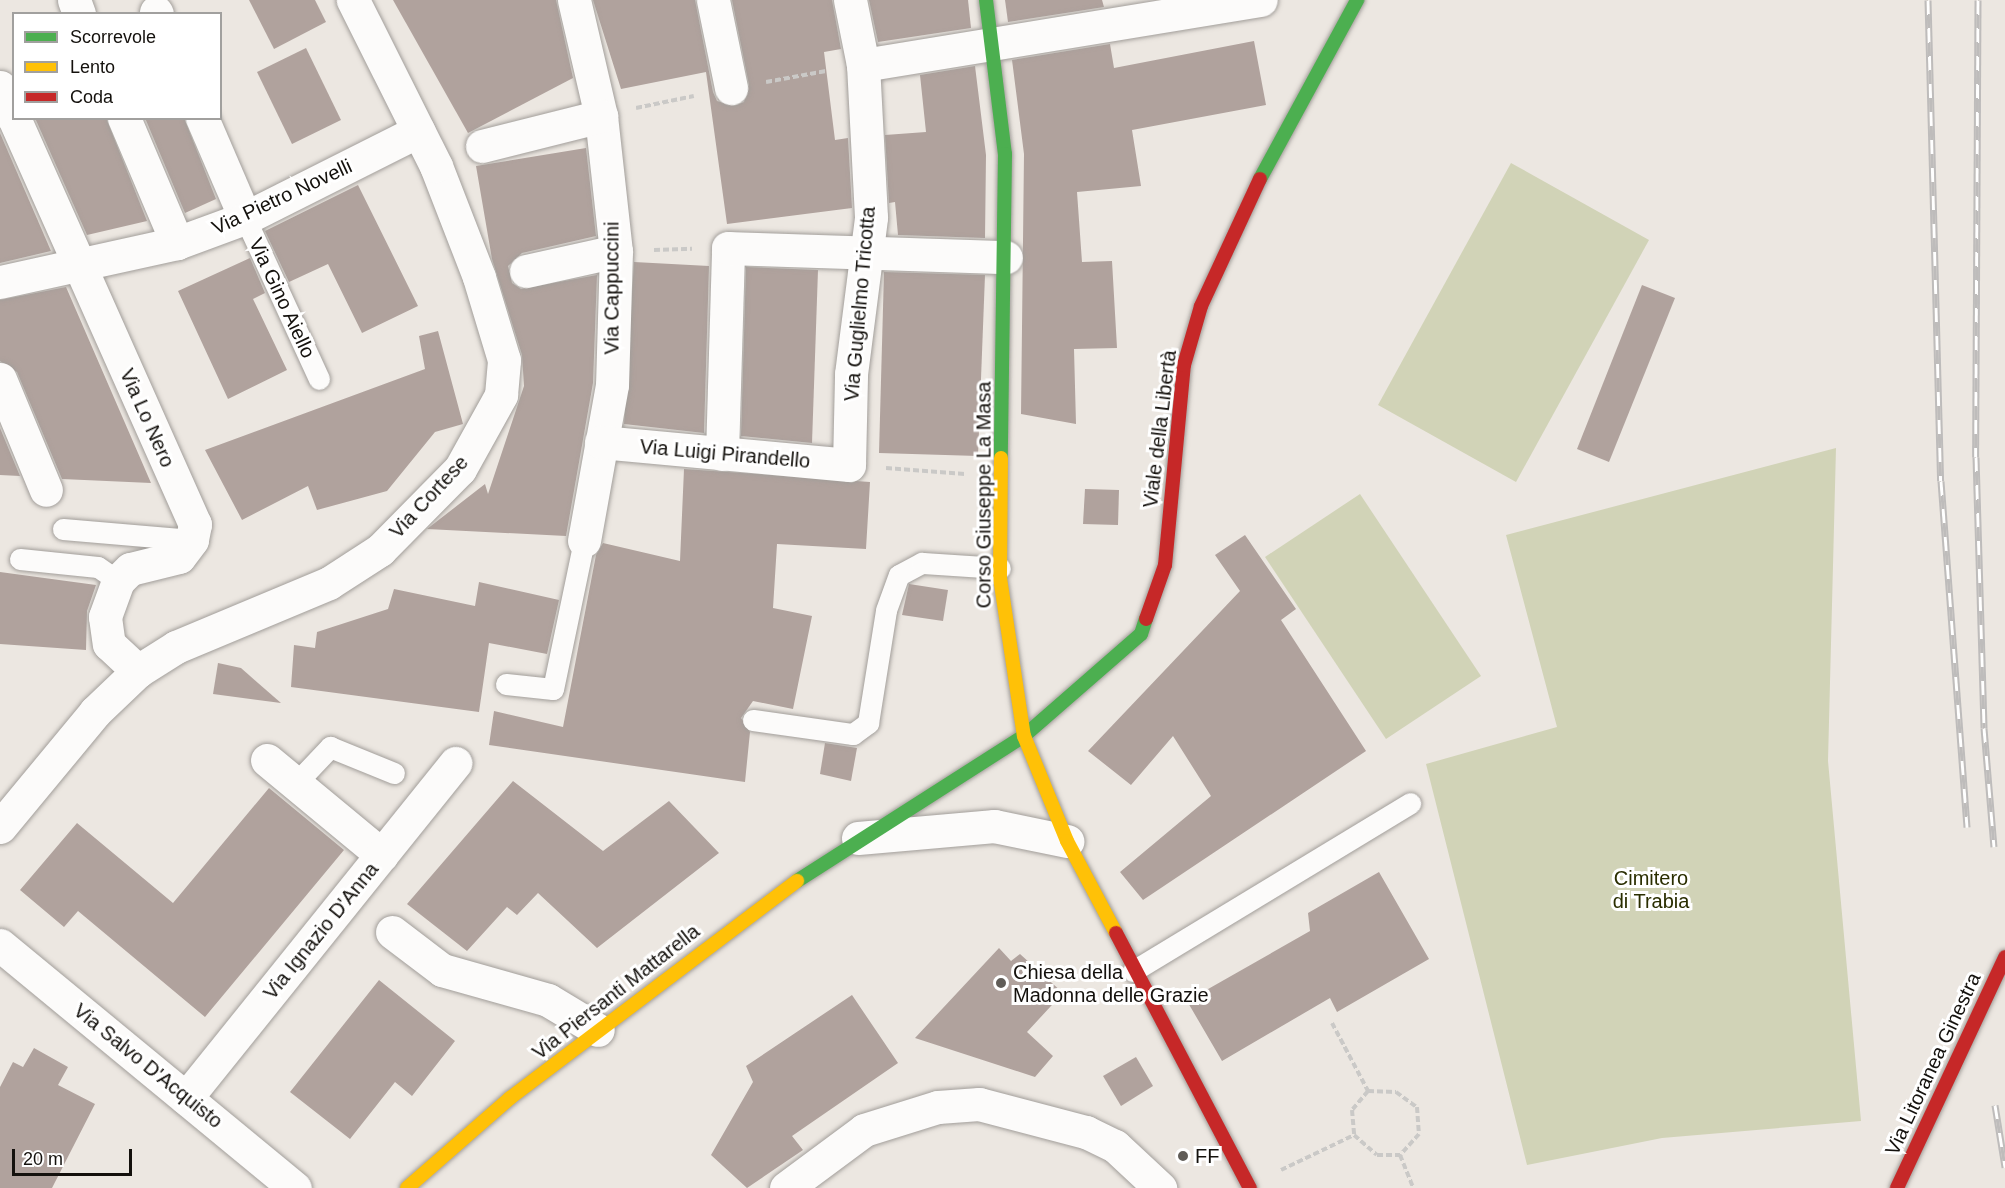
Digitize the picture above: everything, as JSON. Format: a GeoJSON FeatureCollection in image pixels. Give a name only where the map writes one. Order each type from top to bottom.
{"type":"FeatureCollection","features":[{"type":"Feature","properties":{"kind":"street","name":"Via Cortese"},"geometry":{"type":"LineString","coordinates":[[0,827],[95,712],[138,671],[176,646],[329,583],[380,550],[460,469],[483,432],[501,395],[504,360],[479,276],[418,131],[353,0]]}},
{"type":"Feature","properties":{"kind":"street","name":"Via Cappuccini"},"geometry":{"type":"LineString","coordinates":[[574,0],[601,116],[616,251],[612,385],[584,540]]}},
{"type":"Feature","properties":{"kind":"street"},"geometry":{"type":"LineString","coordinates":[[713,0],[731,88]]}},
{"type":"Feature","properties":{"kind":"street","name":"Via Guglielmo Tricotta"},"geometry":{"type":"LineString","coordinates":[[849,465],[851,374],[871,217],[862,65],[850,0]]}},
{"type":"Feature","properties":{"kind":"street","name":"Corso Giuseppe La Masa"},"geometry":{"type":"LineString","coordinates":[[986,0],[993,42],[1005,154],[1006,257],[999,477],[1000,568],[1007,649],[1024,736],[1067,841],[1133,971],[1249,1187]]}},
{"type":"Feature","properties":{"kind":"street"},"geometry":{"type":"LineString","coordinates":[[862,65],[993,42],[1124,13],[1261,0]]}},
{"type":"Feature","properties":{"kind":"street","name":"Viale della Libertà"},"geometry":{"type":"LineString","coordinates":[[858,838],[1024,736],[1141,634],[1165,565],[1184,365],[1201,306],[1270,156],[1357,0]]}},
{"type":"Feature","properties":{"kind":"street","name":"Via Lo Nero"},"geometry":{"type":"LineString","coordinates":[[0,87],[12,114]]}},
{"type":"Feature","properties":{"kind":"street"},"geometry":{"type":"LineString","coordinates":[[482,146],[601,116]]}},
{"type":"Feature","properties":{"kind":"street","name":"Via Lo Nero"},"geometry":{"type":"LineString","coordinates":[[15,120],[77,265],[195,524],[192,540]]}},
{"type":"Feature","properties":{"kind":"street"},"geometry":{"type":"LineString","coordinates":[[125,120],[177,243]]}},
{"type":"Feature","properties":{"kind":"street","name":"Via Gino Aiello"},"geometry":{"type":"LineString","coordinates":[[203,120],[245,218]]}},
{"type":"Feature","properties":{"kind":"street","name":"Via Pietro Novelli"},"geometry":{"type":"LineString","coordinates":[[0,282],[177,243],[245,218],[418,131]]}},
{"type":"Feature","properties":{"kind":"street"},"geometry":{"type":"LineString","coordinates":[[722,454],[728,248],[867,250],[1006,257]]}},
{"type":"Feature","properties":{"kind":"street"},"geometry":{"type":"LineString","coordinates":[[526,271],[616,251]]}},
{"type":"Feature","properties":{"kind":"street"},"geometry":{"type":"LineString","coordinates":[[0,379],[46,490]]}},
{"type":"Feature","properties":{"kind":"street","name":"Via Luigi Pirandello"},"geometry":{"type":"LineString","coordinates":[[601,442],[849,465]]}},
{"type":"Feature","properties":{"kind":"street"},"geometry":{"type":"LineString","coordinates":[[138,671],[109,644],[105,617],[118,581],[130,569],[179,557],[192,540]]}},
{"type":"Feature","properties":{"kind":"street"},"geometry":{"type":"LineString","coordinates":[[267,760],[382,855]]}},
{"type":"Feature","properties":{"kind":"street","name":"Via Ignazio D'Anna"},"geometry":{"type":"LineString","coordinates":[[186,1098],[455,763]]}},
{"type":"Feature","properties":{"kind":"street"},"geometry":{"type":"LineString","coordinates":[[858,838],[994,826],[1067,841]]}},
{"type":"Feature","properties":{"kind":"street","name":"Via Piersanti Mattarella"},"geometry":{"type":"LineString","coordinates":[[407,1188],[598,1030],[858,838]]}},
{"type":"Feature","properties":{"kind":"street"},"geometry":{"type":"LineString","coordinates":[[392,932],[442,970],[548,1000],[598,1030]]}},
{"type":"Feature","properties":{"kind":"street","name":"Via Salvo D'Acquisto"},"geometry":{"type":"LineString","coordinates":[[0,945],[295,1188]]}},
{"type":"Feature","properties":{"kind":"street","name":"Via Litoranea Ginestra"},"geometry":{"type":"LineString","coordinates":[[1897,1188],[2005,957]]}},
{"type":"Feature","properties":{"kind":"street"},"geometry":{"type":"LineString","coordinates":[[786,1188],[864,1130],[938,1107],[979,1104],[1086,1132],[1133,1159],[1160,1188]]}},
{"type":"Feature","properties":{"kind":"lane","name":"Via Gino Aiello"},"geometry":{"type":"LineString","coordinates":[[245,218],[319,379]]}},
{"type":"Feature","properties":{"kind":"lane"},"geometry":{"type":"LineString","coordinates":[[63,529],[192,540]]}},
{"type":"Feature","properties":{"kind":"lane"},"geometry":{"type":"LineString","coordinates":[[506,684],[553,689],[584,540]]}},
{"type":"Feature","properties":{"kind":"lane"},"geometry":{"type":"LineString","coordinates":[[20,559],[98,567],[118,581]]}},
{"type":"Feature","properties":{"kind":"lane"},"geometry":{"type":"LineString","coordinates":[[753,720],[853,734],[868,723],[886,610],[899,575],[922,564],[1000,568]]}},
{"type":"Feature","properties":{"kind":"lane"},"geometry":{"type":"LineString","coordinates":[[296,783],[330,747],[394,773]]}},
{"type":"Feature","properties":{"kind":"lane"},"geometry":{"type":"LineString","coordinates":[[1133,971],[1410,803]]}},
{"type":"Feature","properties":{"kind":"path"},"geometry":{"type":"LineString","coordinates":[[616,251],[728,248]]}},
{"type":"Feature","properties":{"kind":"path"},"geometry":{"type":"LineString","coordinates":[[849,465],[999,477]]}},
{"type":"Feature","properties":{"kind":"path"},"geometry":{"type":"LineString","coordinates":[[1332,1023],[1368,1091]]}},
{"type":"Feature","properties":{"kind":"path"},"geometry":{"type":"LineString","coordinates":[[1368,1091],[1396,1092],[1417,1107],[1419,1134],[1400,1155],[1377,1155],[1354,1135],[1352,1110],[1368,1091]]}},
{"type":"Feature","properties":{"kind":"path"},"geometry":{"type":"LineString","coordinates":[[1249,1187],[1354,1135]]}},
{"type":"Feature","properties":{"kind":"path"},"geometry":{"type":"LineString","coordinates":[[1400,1155],[1413,1188]]}},
{"type":"Feature","properties":{"kind":"green space"},"geometry":{"type":"Polygon","coordinates":[[[1511,163],[1649,240],[1516,482],[1378,405],[1511,163]]]}},
{"type":"Feature","properties":{"kind":"green space","name":"Cimitero di Trabia"},"geometry":{"type":"Polygon","coordinates":[[[1836,448],[1828,761],[1861,1121],[1662,1138],[1527,1165],[1426,764],[1557,727],[1506,535],[1836,448]]]}},
{"type":"Feature","properties":{"kind":"green space"},"geometry":{"type":"Polygon","coordinates":[[[1360,494],[1481,676],[1386,739],[1265,557],[1360,494]]]}},
{"type":"Feature","properties":{"kind":"building"},"geometry":{"type":"Polygon","coordinates":[[[249,0],[315,0],[326,22],[274,49],[249,0]]]}},
{"type":"Feature","properties":{"kind":"building"},"geometry":{"type":"Polygon","coordinates":[[[393,0],[556,0],[573,78],[468,133],[393,0]]]}},
{"type":"Feature","properties":{"kind":"building"},"geometry":{"type":"Polygon","coordinates":[[[593,0],[695,0],[713,92],[717,101],[734,106],[744,102],[749,85],[732,0],[832,0],[841,49],[824,52],[835,140],[848,138],[852,208],[727,224],[706,72],[621,89],[593,0]]]}},
{"type":"Feature","properties":{"kind":"building"},"geometry":{"type":"Polygon","coordinates":[[[869,0],[968,0],[971,28],[878,42],[869,0]]]}},
{"type":"Feature","properties":{"kind":"building"},"geometry":{"type":"Polygon","coordinates":[[[1005,0],[1102,0],[1104,7],[1008,22],[1005,0]]]}},
{"type":"Feature","properties":{"kind":"building"},"geometry":{"type":"Polygon","coordinates":[[[1254,41],[1266,105],[1132,130],[1141,186],[1077,192],[1082,262],[1112,261],[1117,348],[1074,349],[1076,424],[1021,414],[1024,154],[1012,60],[1110,44],[1114,68],[1254,41]]]}},
{"type":"Feature","properties":{"kind":"building"},"geometry":{"type":"Polygon","coordinates":[[[306,48],[341,120],[292,144],[257,72],[306,48]]]}},
{"type":"Feature","properties":{"kind":"building"},"geometry":{"type":"Polygon","coordinates":[[[975,66],[986,155],[985,238],[898,235],[895,202],[889,203],[885,135],[926,132],[920,75],[975,66]]]}},
{"type":"Feature","properties":{"kind":"building"},"geometry":{"type":"Polygon","coordinates":[[[36,120],[107,120],[147,221],[87,235],[36,120]]]}},
{"type":"Feature","properties":{"kind":"building"},"geometry":{"type":"Polygon","coordinates":[[[146,120],[185,120],[216,199],[185,213],[146,120]]]}},
{"type":"Feature","properties":{"kind":"building"},"geometry":{"type":"Polygon","coordinates":[[[0,133],[51,251],[0,263],[0,133]]]}},
{"type":"Feature","properties":{"kind":"building"},"geometry":{"type":"Polygon","coordinates":[[[586,148],[596,236],[522,253],[508,266],[512,283],[521,289],[597,275],[593,383],[566,536],[427,529],[485,484],[488,494],[524,386],[522,355],[492,259],[476,166],[586,148]]]}},
{"type":"Feature","properties":{"kind":"building"},"geometry":{"type":"Polygon","coordinates":[[[358,185],[418,306],[362,333],[328,264],[289,282],[265,231],[358,185]]]}},
{"type":"Feature","properties":{"kind":"building"},"geometry":{"type":"Polygon","coordinates":[[[250,258],[265,293],[253,299],[287,370],[228,399],[178,291],[250,258]]]}},
{"type":"Feature","properties":{"kind":"building"},"geometry":{"type":"Polygon","coordinates":[[[634,262],[709,266],[704,433],[624,424],[634,262]]]}},
{"type":"Feature","properties":{"kind":"building"},"geometry":{"type":"Polygon","coordinates":[[[746,267],[818,270],[812,443],[741,436],[746,267]]]}},
{"type":"Feature","properties":{"kind":"building"},"geometry":{"type":"Polygon","coordinates":[[[884,272],[985,275],[978,456],[879,453],[884,272]]]}},
{"type":"Feature","properties":{"kind":"building"},"geometry":{"type":"Polygon","coordinates":[[[1642,285],[1675,298],[1609,462],[1577,449],[1642,285]]]}},
{"type":"Feature","properties":{"kind":"building"},"geometry":{"type":"Polygon","coordinates":[[[66,287],[151,483],[62,479],[17,372],[0,361],[0,300],[66,287]]]}},
{"type":"Feature","properties":{"kind":"building"},"geometry":{"type":"Polygon","coordinates":[[[438,331],[463,424],[435,432],[387,491],[317,510],[308,486],[242,520],[205,450],[425,369],[419,336],[438,331]]]}},
{"type":"Feature","properties":{"kind":"building"},"geometry":{"type":"Polygon","coordinates":[[[0,428],[20,476],[0,475],[0,428]]]}},
{"type":"Feature","properties":{"kind":"building"},"geometry":{"type":"Polygon","coordinates":[[[684,469],[870,482],[866,549],[777,544],[773,608],[812,616],[793,709],[753,701],[741,718],[750,732],[745,782],[489,745],[494,711],[563,727],[596,555],[603,543],[680,561],[684,469]]]}},
{"type":"Feature","properties":{"kind":"building"},"geometry":{"type":"Polygon","coordinates":[[[1085,489],[1119,490],[1118,525],[1083,524],[1085,489]]]}},
{"type":"Feature","properties":{"kind":"building"},"geometry":{"type":"Polygon","coordinates":[[[1245,535],[1296,609],[1281,620],[1366,751],[1143,900],[1120,872],[1211,796],[1173,736],[1131,785],[1088,751],[1240,591],[1215,555],[1245,535]]]}},
{"type":"Feature","properties":{"kind":"building"},"geometry":{"type":"Polygon","coordinates":[[[0,572],[96,585],[87,611],[86,650],[0,644],[0,572]]]}},
{"type":"Feature","properties":{"kind":"building"},"geometry":{"type":"Polygon","coordinates":[[[479,582],[559,600],[547,654],[489,643],[479,712],[291,687],[294,645],[315,648],[317,632],[388,609],[394,589],[475,606],[479,582]]]}},
{"type":"Feature","properties":{"kind":"building"},"geometry":{"type":"Polygon","coordinates":[[[909,584],[948,590],[943,621],[902,615],[909,584]]]}},
{"type":"Feature","properties":{"kind":"building"},"geometry":{"type":"Polygon","coordinates":[[[218,663],[241,668],[281,703],[213,694],[218,663]]]}},
{"type":"Feature","properties":{"kind":"building"},"geometry":{"type":"Polygon","coordinates":[[[825,743],[857,748],[851,781],[820,774],[825,743]]]}},
{"type":"Feature","properties":{"kind":"building"},"geometry":{"type":"Polygon","coordinates":[[[513,781],[603,851],[669,801],[719,853],[597,948],[538,893],[517,915],[507,907],[467,951],[407,904],[513,781]]]}},
{"type":"Feature","properties":{"kind":"building"},"geometry":{"type":"Polygon","coordinates":[[[269,788],[344,850],[205,1017],[78,911],[64,927],[20,890],[77,823],[173,903],[269,788]]]}},
{"type":"Feature","properties":{"kind":"building"},"geometry":{"type":"Polygon","coordinates":[[[1379,872],[1429,959],[1337,1012],[1330,998],[1222,1061],[1187,1001],[1310,931],[1308,913],[1379,872]]]}},
{"type":"Feature","properties":{"kind":"building"},"geometry":{"type":"Polygon","coordinates":[[[999,948],[1011,961],[1020,954],[1063,993],[1027,1032],[1053,1056],[1035,1077],[915,1038],[999,948]]]}},
{"type":"Feature","properties":{"kind":"building"},"geometry":{"type":"Polygon","coordinates":[[[379,980],[455,1041],[412,1096],[395,1082],[350,1139],[290,1092],[379,980]]]}},
{"type":"Feature","properties":{"kind":"building"},"geometry":{"type":"Polygon","coordinates":[[[852,995],[898,1063],[792,1136],[803,1150],[747,1188],[711,1155],[753,1082],[746,1066],[852,995]]]}},
{"type":"Feature","properties":{"kind":"building"},"geometry":{"type":"Polygon","coordinates":[[[34,1048],[68,1067],[58,1085],[95,1104],[52,1188],[0,1188],[0,1087],[13,1062],[23,1067],[34,1048]]]}},
{"type":"Feature","properties":{"kind":"building"},"geometry":{"type":"Polygon","coordinates":[[[1136,1057],[1153,1086],[1121,1106],[1103,1076],[1136,1057]]]}},
{"type":"Feature","properties":{"kind":"railway"},"geometry":{"type":"LineString","coordinates":[[1928,0],[1941,481],[1967,827]]}},
{"type":"Feature","properties":{"kind":"railway"},"geometry":{"type":"LineString","coordinates":[[1978,0],[1976,457],[1984,728],[1994,847]]}},
{"type":"Feature","properties":{"kind":"railway"},"geometry":{"type":"LineString","coordinates":[[1995,1105],[2005,1167]]}},
{"type":"Feature","properties":{"kind":"traffic: fast"},"geometry":{"type":"LineString","coordinates":[[986,0],[1005,154],[1001,458]]}},
{"type":"Feature","properties":{"kind":"traffic: fast"},"geometry":{"type":"LineString","coordinates":[[1260,179],[1357,0]]}},
{"type":"Feature","properties":{"kind":"traffic: fast"},"geometry":{"type":"LineString","coordinates":[[797,881],[1024,736],[1141,634],[1146,619]]}},
{"type":"Feature","properties":{"kind":"traffic: slow"},"geometry":{"type":"LineString","coordinates":[[1001,458],[1000,578],[1024,736],[1067,841],[1116,933]]}},
{"type":"Feature","properties":{"kind":"traffic: slow"},"geometry":{"type":"LineString","coordinates":[[407,1188],[510,1098],[797,881]]}},
{"type":"Feature","properties":{"kind":"traffic: jam"},"geometry":{"type":"LineString","coordinates":[[1146,619],[1165,565],[1184,365],[1201,306],[1260,179]]}},
{"type":"Feature","properties":{"kind":"traffic: jam"},"geometry":{"type":"LineString","coordinates":[[1116,933],[1250,1188]]}},
{"type":"Feature","properties":{"kind":"traffic: jam"},"geometry":{"type":"LineString","coordinates":[[1897,1188],[2005,957]]}},
{"type":"Feature","properties":{"kind":"place","name":"Chiesa della Madonna delle Grazie"},"geometry":{"type":"Point","coordinates":[1001,983]}},
{"type":"Feature","properties":{"kind":"place","name":"FF"},"geometry":{"type":"Point","coordinates":[1183,1156]}}]}
